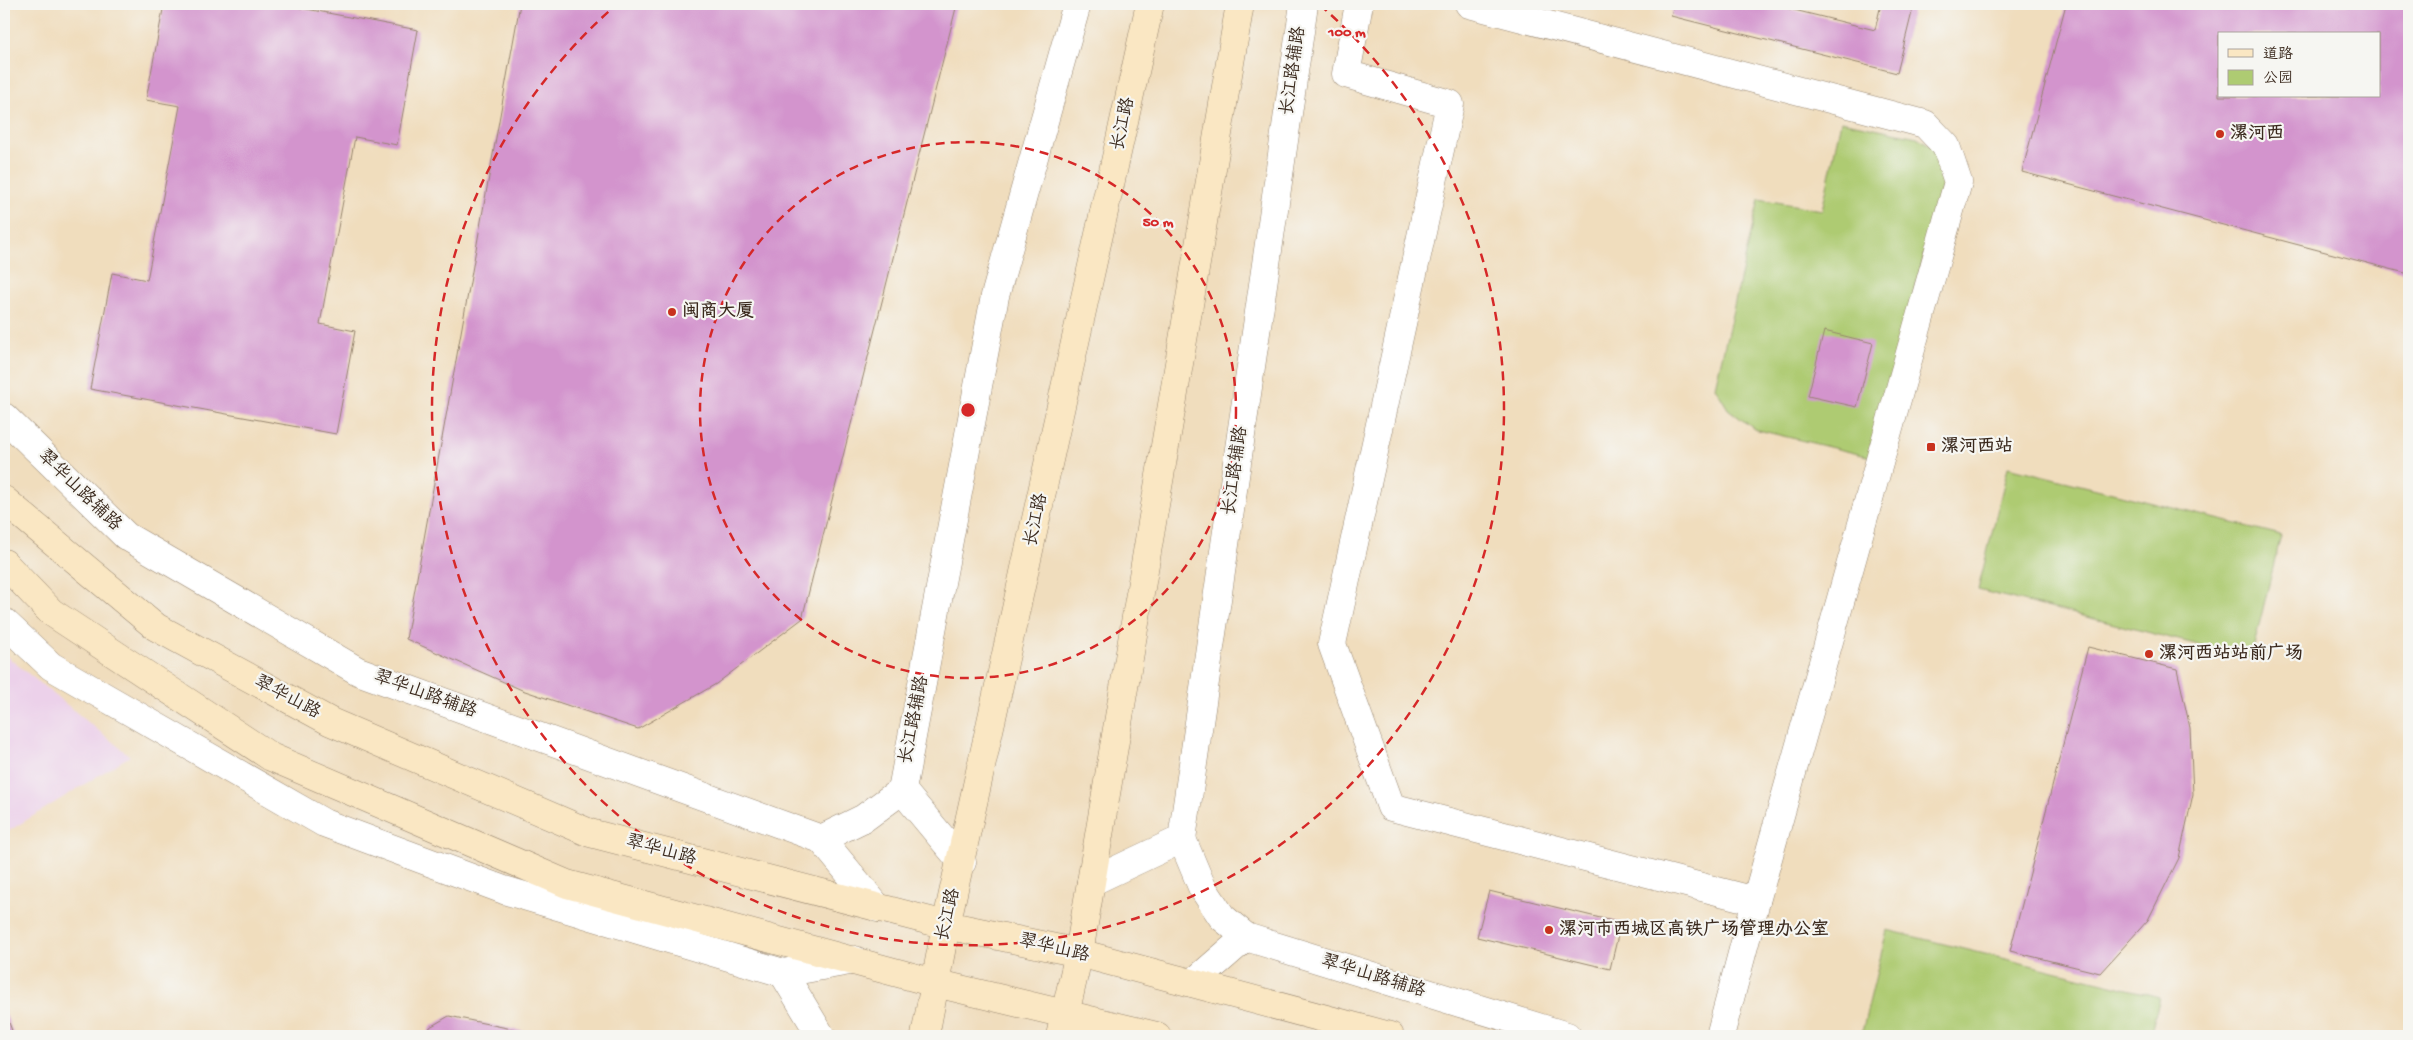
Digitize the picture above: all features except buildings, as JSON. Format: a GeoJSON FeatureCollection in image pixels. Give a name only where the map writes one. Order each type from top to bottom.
{"type":"FeatureCollection","features":[{"type":"Feature","properties":{"kind":"main road","name":"长江路"},"geometry":{"type":"LineString","coordinates":[[925,1036],[946,925],[962,862],[1150,4]]}},
{"type":"Feature","properties":{"kind":"main road"},"geometry":{"type":"LineString","coordinates":[[1062,1024],[1079,953],[1240,4]]}},
{"type":"Feature","properties":{"kind":"main road","name":"翠华山路"},"geometry":{"type":"LineString","coordinates":[[4,500],[156,627],[331,722],[590,833],[946,925],[1079,953],[1390,1036]]}},
{"type":"Feature","properties":{"kind":"main road"},"geometry":{"type":"LineString","coordinates":[[4,563],[50,612],[271,757],[566,884],[855,960],[935,983],[1062,1024],[1157,1036]]}},
{"type":"Feature","properties":{"kind":"street","name":"长江路辅路"},"geometry":{"type":"LineString","coordinates":[[962,862],[902,790],[995,296],[1077,4]]}},
{"type":"Feature","properties":{"kind":"street","name":"长江路辅路"},"geometry":{"type":"LineString","coordinates":[[1182,839],[1304,4]]}},
{"type":"Feature","properties":{"kind":"street"},"geometry":{"type":"LineString","coordinates":[[1359,4],[1346,74],[1450,104],[1332,644],[1391,807],[1756,901]]}},
{"type":"Feature","properties":{"kind":"street"},"geometry":{"type":"LineString","coordinates":[[1469,4],[1926,124],[1946,146],[1958,182],[1756,901],[1720,1036]]}},
{"type":"Feature","properties":{"kind":"street","name":"翠华山路辅路"},"geometry":{"type":"LineString","coordinates":[[4,417],[126,536],[358,671],[821,839]]}},
{"type":"Feature","properties":{"kind":"street"},"geometry":{"type":"LineString","coordinates":[[4,622],[51,666],[324,823],[504,890],[782,973],[855,960]]}},
{"type":"Feature","properties":{"kind":"street"},"geometry":{"type":"LineString","coordinates":[[878,908],[821,839],[864,818],[902,790]]}},
{"type":"Feature","properties":{"kind":"street"},"geometry":{"type":"LineString","coordinates":[[1091,882],[1182,839],[1202,887],[1222,917],[1246,938],[1192,983]]}},
{"type":"Feature","properties":{"kind":"street","name":"翠华山路辅路"},"geometry":{"type":"LineString","coordinates":[[1246,938],[1567,1036]]}},
{"type":"Feature","properties":{"kind":"street"},"geometry":{"type":"LineString","coordinates":[[782,973],[821,1036]]}},
{"type":"Feature","properties":{"kind":"shaded area"},"geometry":{"type":"Polygon","coordinates":[[[4,654],[130,756],[4,834],[4,654]]]}},
{"type":"Feature","properties":{"kind":"green space"},"geometry":{"type":"Polygon","coordinates":[[[1841,121],[1917,137],[1936,149],[1945,175],[1871,457],[1754,429],[1728,409],[1715,387],[1759,199],[1822,210],[1841,121]]]}},
{"type":"Feature","properties":{"kind":"green space"},"geometry":{"type":"Polygon","coordinates":[[[2008,467],[2281,535],[2251,658],[1978,590],[2008,467]]]}},
{"type":"Feature","properties":{"kind":"green space"},"geometry":{"type":"Polygon","coordinates":[[[1887,930],[2160,997],[2150,1036],[1861,1036],[1887,930]]]}},
{"type":"Feature","properties":{"kind":"place","name":"漯河西"},"geometry":{"type":"Point","coordinates":[2220,134]}},
{"type":"Feature","properties":{"kind":"place","name":"闽商大厦"},"geometry":{"type":"Point","coordinates":[672,312]}},
{"type":"Feature","properties":{"kind":"place","name":"漯河西站"},"geometry":{"type":"Point","coordinates":[1931,447]}},
{"type":"Feature","properties":{"kind":"place","name":"漯河西站站前广场"},"geometry":{"type":"Point","coordinates":[2149,654]}},
{"type":"Feature","properties":{"kind":"place","name":"漯河市西城区高铁广场管理办公室"},"geometry":{"type":"Point","coordinates":[1549,930]}}]}
